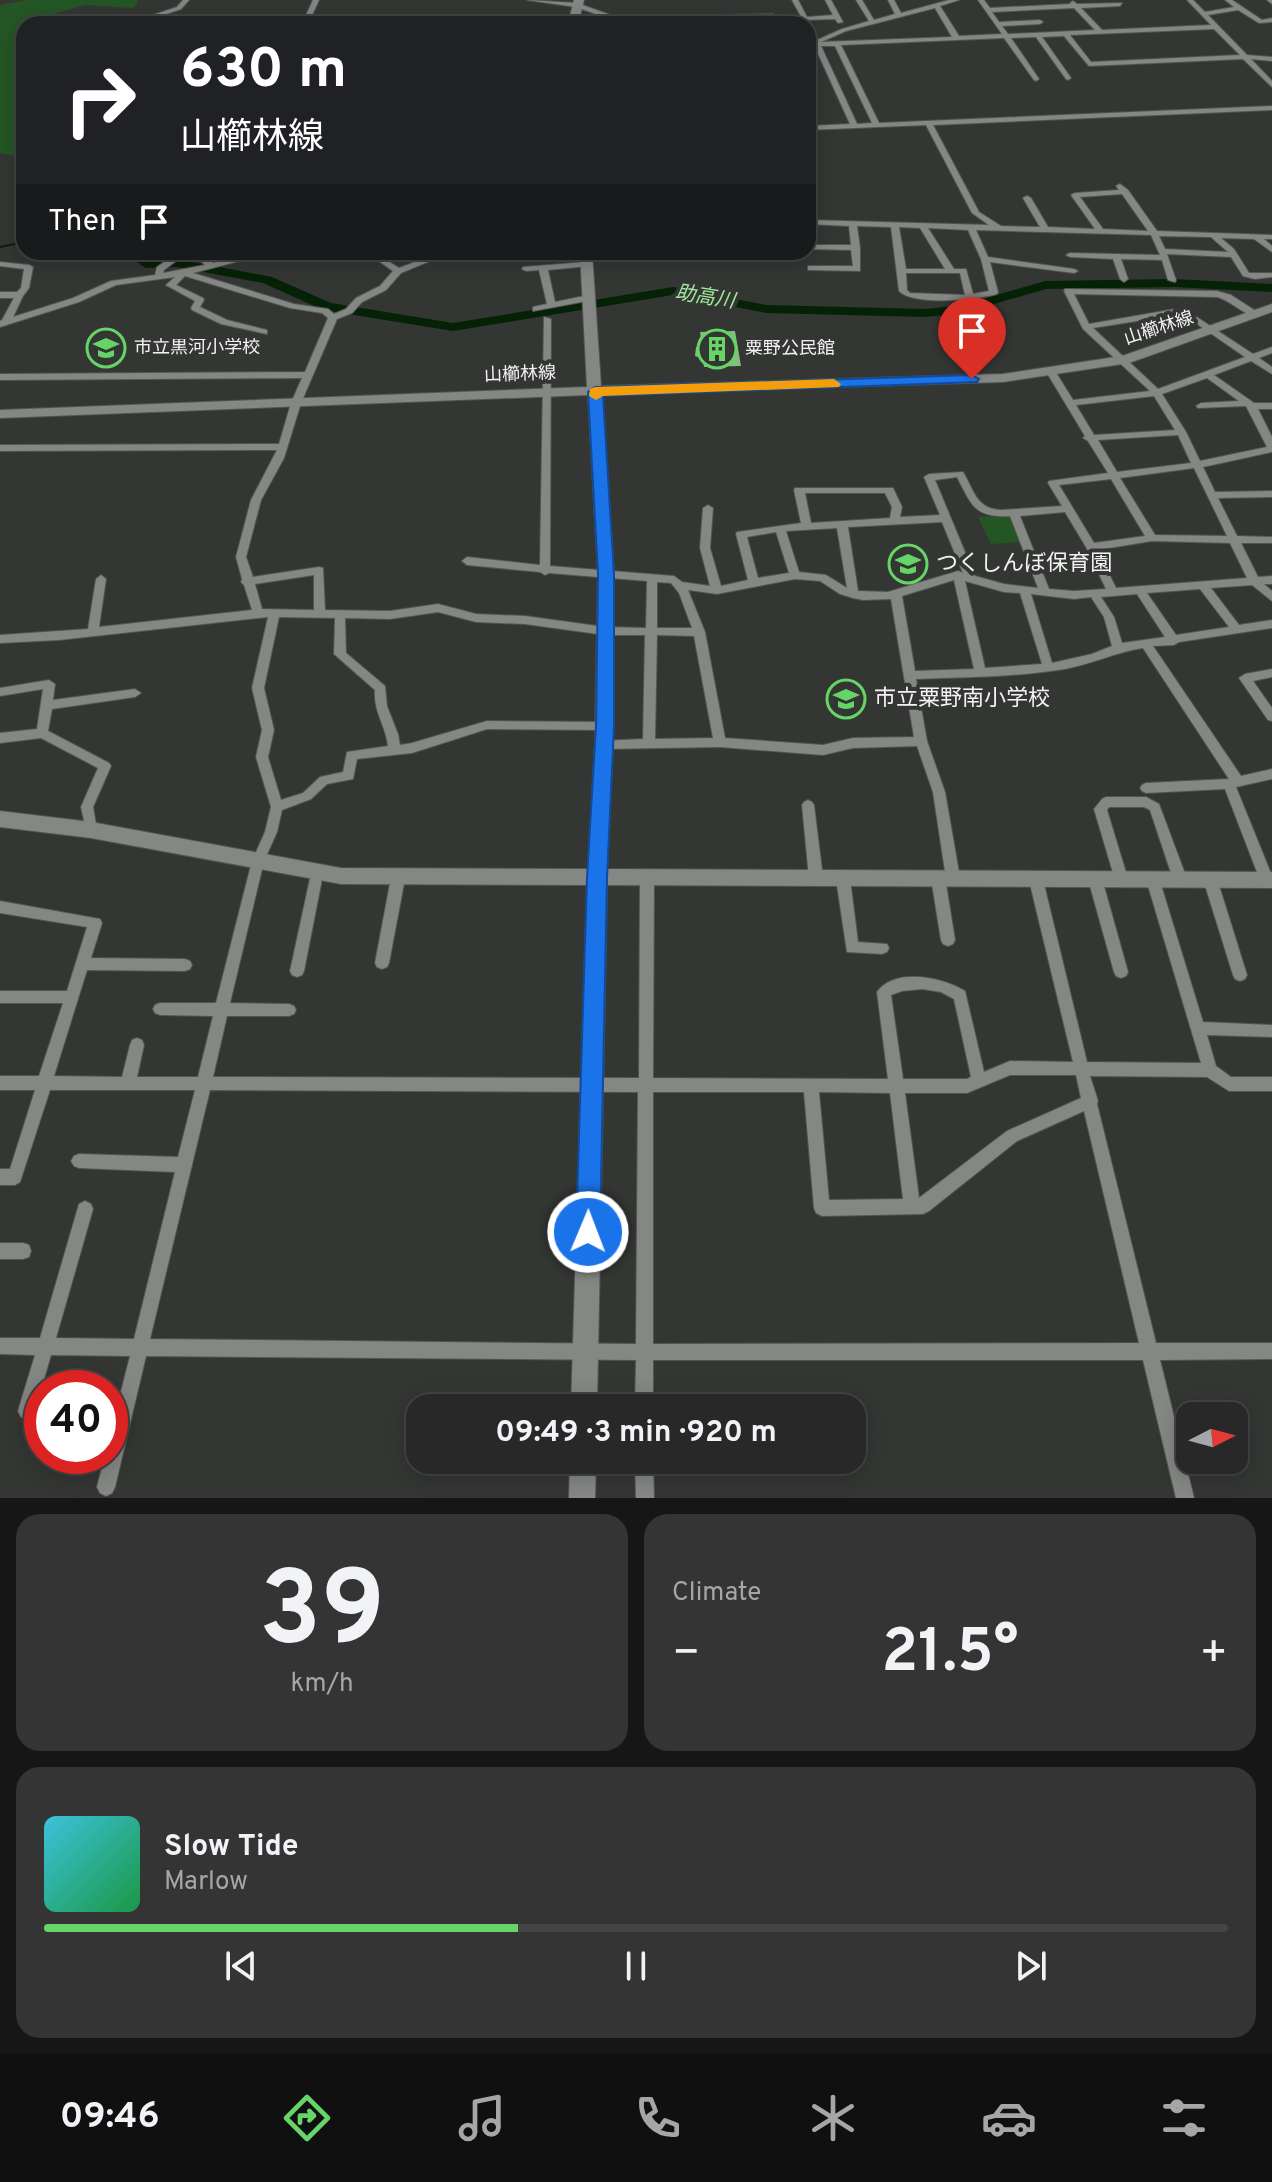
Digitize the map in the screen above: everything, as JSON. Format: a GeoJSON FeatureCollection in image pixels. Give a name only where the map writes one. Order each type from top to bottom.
{"type":"FeatureCollection","features":[{"type":"Feature","properties":{"kind":"street"},"geometry":{"type":"LineString","coordinates":[[155,16],[179,8],[186,0]]}},
{"type":"Feature","properties":{"kind":"street"},"geometry":{"type":"LineString","coordinates":[[532,0],[578,3],[603,16]]}},
{"type":"Feature","properties":{"kind":"street"},"geometry":{"type":"LineString","coordinates":[[828,0],[844,30]]}},
{"type":"Feature","properties":{"kind":"street"},"geometry":{"type":"LineString","coordinates":[[859,0],[872,22]]}},
{"type":"Feature","properties":{"kind":"street"},"geometry":{"type":"LineString","coordinates":[[891,0],[910,41]]}},
{"type":"Feature","properties":{"kind":"street"},"geometry":{"type":"LineString","coordinates":[[816,43],[844,30],[925,4],[936,5],[952,0]]}},
{"type":"Feature","properties":{"kind":"street"},"geometry":{"type":"LineString","coordinates":[[981,0],[1036,79]]}},
{"type":"Feature","properties":{"kind":"street"},"geometry":{"type":"LineString","coordinates":[[1028,0],[1035,8]]}},
{"type":"Feature","properties":{"kind":"street"},"geometry":{"type":"LineString","coordinates":[[1190,0],[1272,85]]}},
{"type":"Feature","properties":{"kind":"street"},"geometry":{"type":"LineString","coordinates":[[1228,0],[1261,22],[1272,20]]}},
{"type":"Feature","properties":{"kind":"street"},"geometry":{"type":"LineString","coordinates":[[988,10],[1073,3],[1120,4]]}},
{"type":"Feature","properties":{"kind":"street"},"geometry":{"type":"LineString","coordinates":[[1073,3],[1101,33]]}},
{"type":"Feature","properties":{"kind":"street"},"geometry":{"type":"LineString","coordinates":[[936,5],[957,39]]}},
{"type":"Feature","properties":{"kind":"street"},"geometry":{"type":"LineString","coordinates":[[723,7],[726,16]]}},
{"type":"Feature","properties":{"kind":"street"},"geometry":{"type":"LineString","coordinates":[[1202,14],[1237,8]]}},
{"type":"Feature","properties":{"kind":"street"},"geometry":{"type":"LineString","coordinates":[[816,18],[838,17]]}},
{"type":"Feature","properties":{"kind":"street"},"geometry":{"type":"LineString","coordinates":[[997,24],[1040,22]]}},
{"type":"Feature","properties":{"kind":"street"},"geometry":{"type":"LineString","coordinates":[[816,45],[1215,27]]}},
{"type":"Feature","properties":{"kind":"street"},"geometry":{"type":"LineString","coordinates":[[1066,34],[1089,64],[1246,57],[1272,59]]}},
{"type":"Feature","properties":{"kind":"street"},"geometry":{"type":"LineString","coordinates":[[1038,35],[1068,78]]}},
{"type":"Feature","properties":{"kind":"street"},"geometry":{"type":"LineString","coordinates":[[837,44],[876,124]]}},
{"type":"Feature","properties":{"kind":"street"},"geometry":{"type":"LineString","coordinates":[[1203,48],[1215,70]]}},
{"type":"Feature","properties":{"kind":"street"},"geometry":{"type":"LineString","coordinates":[[1173,51],[1181,60]]}},
{"type":"Feature","properties":{"kind":"street"},"geometry":{"type":"LineString","coordinates":[[816,53],[854,125]]}},
{"type":"Feature","properties":{"kind":"street"},"geometry":{"type":"LineString","coordinates":[[1166,61],[1176,72]]}},
{"type":"Feature","properties":{"kind":"street"},"geometry":{"type":"LineString","coordinates":[[836,86],[857,85]]}},
{"type":"Feature","properties":{"kind":"street"},"geometry":{"type":"LineString","coordinates":[[816,127],[1272,108]]}},
{"type":"Feature","properties":{"kind":"street"},"geometry":{"type":"LineString","coordinates":[[928,122],[976,213],[1000,229]]}},
{"type":"Feature","properties":{"kind":"street"},"geometry":{"type":"LineString","coordinates":[[1100,231],[1075,195],[1123,189],[1154,233],[1172,280]]}},
{"type":"Feature","properties":{"kind":"street"},"geometry":{"type":"LineString","coordinates":[[1027,198],[1046,230]]}},
{"type":"Feature","properties":{"kind":"street"},"geometry":{"type":"LineString","coordinates":[[816,222],[1272,237]]}},
{"type":"Feature","properties":{"kind":"street"},"geometry":{"type":"LineString","coordinates":[[811,268],[857,269],[853,224]]}},
{"type":"Feature","properties":{"kind":"street"},"geometry":{"type":"LineString","coordinates":[[895,226],[903,291],[908,295],[970,297],[994,292],[985,259],[971,228]]}},
{"type":"Feature","properties":{"kind":"street"},"geometry":{"type":"LineString","coordinates":[[923,227],[951,271]]}},
{"type":"Feature","properties":{"kind":"street"},"geometry":{"type":"LineString","coordinates":[[985,259],[1075,274],[1062,230]]}},
{"type":"Feature","properties":{"kind":"street"},"geometry":{"type":"LineString","coordinates":[[1214,236],[1233,255],[1239,271],[1246,276],[1272,275]]}},
{"type":"Feature","properties":{"kind":"street"},"geometry":{"type":"LineString","coordinates":[[1255,236],[1272,250]]}},
{"type":"Feature","properties":{"kind":"street"},"geometry":{"type":"LineString","coordinates":[[816,247],[856,248]]}},
{"type":"Feature","properties":{"kind":"street"},"geometry":{"type":"LineString","coordinates":[[1070,255],[1233,255]]}},
{"type":"Feature","properties":{"kind":"street"},"geometry":{"type":"LineString","coordinates":[[1116,256],[1124,279]]}},
{"type":"Feature","properties":{"kind":"street"},"geometry":{"type":"LineString","coordinates":[[159,275],[160,269],[173,260]]}},
{"type":"Feature","properties":{"kind":"street"},"geometry":{"type":"LineString","coordinates":[[205,260],[211,266]]}},
{"type":"Feature","properties":{"kind":"street"},"geometry":{"type":"LineString","coordinates":[[3,323],[76,300],[114,283],[184,273],[236,260]]}},
{"type":"Feature","properties":{"kind":"street"},"geometry":{"type":"LineString","coordinates":[[384,260],[398,271]]}},
{"type":"Feature","properties":{"kind":"street"},"geometry":{"type":"LineString","coordinates":[[258,613],[246,582],[241,557],[256,500],[283,447],[296,403],[333,317],[349,311],[359,300],[383,288],[398,271],[427,260]]}},
{"type":"Feature","properties":{"kind":"street"},"geometry":{"type":"LineString","coordinates":[[526,269],[577,260]]}},
{"type":"Feature","properties":{"kind":"street"},"geometry":{"type":"LineString","coordinates":[[584,1394],[606,574],[586,260]]}},
{"type":"Feature","properties":{"kind":"street"},"geometry":{"type":"LineString","coordinates":[[0,275],[2,264],[29,267],[25,288],[3,323]]}},
{"type":"Feature","properties":{"kind":"street"},"geometry":{"type":"LineString","coordinates":[[543,268],[552,306]]}},
{"type":"Feature","properties":{"kind":"street"},"geometry":{"type":"LineString","coordinates":[[902,271],[989,273]]}},
{"type":"Feature","properties":{"kind":"street"},"geometry":{"type":"LineString","coordinates":[[963,271],[970,297]]}},
{"type":"Feature","properties":{"kind":"street"},"geometry":{"type":"LineString","coordinates":[[184,273],[293,306],[325,311],[333,317]]}},
{"type":"Feature","properties":{"kind":"street"},"geometry":{"type":"LineString","coordinates":[[184,273],[170,285],[200,300],[195,308],[224,322],[264,332]]}},
{"type":"Feature","properties":{"kind":"street"},"geometry":{"type":"LineString","coordinates":[[1256,315],[1228,297],[1217,294],[1068,291],[1086,327],[1157,393],[1181,432],[1254,581],[1272,597]]}},
{"type":"Feature","properties":{"kind":"street"},"geometry":{"type":"LineString","coordinates":[[0,295],[19,295]]}},
{"type":"Feature","properties":{"kind":"street"},"geometry":{"type":"LineString","coordinates":[[536,309],[589,302]]}},
{"type":"Feature","properties":{"kind":"street","name":"山櫛林線"},"geometry":{"type":"LineString","coordinates":[[0,414],[1003,378],[1124,360],[1272,308]]}},
{"type":"Feature","properties":{"kind":"street"},"geometry":{"type":"LineString","coordinates":[[1086,327],[1175,312],[1186,313],[1272,371]]}},
{"type":"Feature","properties":{"kind":"street"},"geometry":{"type":"LineString","coordinates":[[545,571],[547,319]]}},
{"type":"Feature","properties":{"kind":"street"},"geometry":{"type":"LineString","coordinates":[[1069,403],[1157,393],[1272,350]]}},
{"type":"Feature","properties":{"kind":"street"},"geometry":{"type":"LineString","coordinates":[[1052,373],[1088,438],[1152,538]]}},
{"type":"Feature","properties":{"kind":"street"},"geometry":{"type":"LineString","coordinates":[[0,377],[309,375]]}},
{"type":"Feature","properties":{"kind":"street"},"geometry":{"type":"LineString","coordinates":[[1113,593],[1091,547],[1053,483],[1197,465],[1271,445],[1249,405],[1209,375]]}},
{"type":"Feature","properties":{"kind":"street"},"geometry":{"type":"LineString","coordinates":[[1201,406],[1272,406]]}},
{"type":"Feature","properties":{"kind":"street"},"geometry":{"type":"LineString","coordinates":[[1088,438],[1181,432]]}},
{"type":"Feature","properties":{"kind":"street"},"geometry":{"type":"LineString","coordinates":[[0,448],[283,447]]}},
{"type":"Feature","properties":{"kind":"street"},"geometry":{"type":"LineString","coordinates":[[971,579],[929,477],[960,474],[980,511],[989,515],[1068,509]]}},
{"type":"Feature","properties":{"kind":"street"},"geometry":{"type":"LineString","coordinates":[[807,526],[799,490],[889,490],[897,507],[894,521]]}},
{"type":"Feature","properties":{"kind":"street"},"geometry":{"type":"LineString","coordinates":[[1211,495],[1272,494]]}},
{"type":"Feature","properties":{"kind":"street"},"geometry":{"type":"LineString","coordinates":[[708,508],[705,548],[717,590]]}},
{"type":"Feature","properties":{"kind":"street"},"geometry":{"type":"LineString","coordinates":[[1014,513],[1045,593]]}},
{"type":"Feature","properties":{"kind":"street"},"geometry":{"type":"LineString","coordinates":[[754,583],[741,534],[780,528],[946,518]]}},
{"type":"Feature","properties":{"kind":"street"},"geometry":{"type":"LineString","coordinates":[[842,524],[853,594]]}},
{"type":"Feature","properties":{"kind":"street"},"geometry":{"type":"LineString","coordinates":[[780,528],[795,575]]}},
{"type":"Feature","properties":{"kind":"street"},"geometry":{"type":"LineString","coordinates":[[1091,547],[1152,538],[1272,540]]}},
{"type":"Feature","properties":{"kind":"street"},"geometry":{"type":"LineString","coordinates":[[467,561],[545,571],[674,580],[681,586],[699,632],[720,742]]}},
{"type":"Feature","properties":{"kind":"street"},"geometry":{"type":"LineString","coordinates":[[246,582],[319,571],[320,612]]}},
{"type":"Feature","properties":{"kind":"street"},"geometry":{"type":"LineString","coordinates":[[681,586],[717,590],[795,575],[822,578],[863,596],[896,594],[958,575],[1025,591],[1094,594],[1272,580]]}},
{"type":"Feature","properties":{"kind":"street"},"geometry":{"type":"LineString","coordinates":[[958,575],[980,671]]}},
{"type":"Feature","properties":{"kind":"street"},"geometry":{"type":"LineString","coordinates":[[649,743],[652,578]]}},
{"type":"Feature","properties":{"kind":"street"},"geometry":{"type":"LineString","coordinates":[[93,632],[101,579]]}},
{"type":"Feature","properties":{"kind":"street"},"geometry":{"type":"LineString","coordinates":[[1203,585],[1237,630]]}},
{"type":"Feature","properties":{"kind":"street"},"geometry":{"type":"LineString","coordinates":[[1025,591],[1048,667]]}},
{"type":"Feature","properties":{"kind":"street"},"geometry":{"type":"LineString","coordinates":[[1141,592],[1174,641]]}},
{"type":"Feature","properties":{"kind":"street"},"geometry":{"type":"LineString","coordinates":[[896,594],[921,741],[939,792],[948,940]]}},
{"type":"Feature","properties":{"kind":"street"},"geometry":{"type":"LineString","coordinates":[[1094,594],[1109,617],[1118,648]]}},
{"type":"Feature","properties":{"kind":"street"},"geometry":{"type":"LineString","coordinates":[[0,639],[258,613],[390,615],[438,608],[486,619],[525,620],[605,631],[699,632]]}},
{"type":"Feature","properties":{"kind":"street"},"geometry":{"type":"LineString","coordinates":[[106,1487],[258,861],[271,832],[277,807],[262,757],[268,730],[258,688],[275,612]]}},
{"type":"Feature","properties":{"kind":"street"},"geometry":{"type":"LineString","coordinates":[[340,613],[340,654],[381,689],[378,702],[395,734],[394,750]]}},
{"type":"Feature","properties":{"kind":"street"},"geometry":{"type":"LineString","coordinates":[[910,675],[1048,667],[1101,657],[1118,648],[1147,646],[1272,624]]}},
{"type":"Feature","properties":{"kind":"street"},"geometry":{"type":"LineString","coordinates":[[0,819],[91,830],[317,874],[398,878],[1270,880],[1234,783],[1147,646]]}},
{"type":"Feature","properties":{"kind":"street"},"geometry":{"type":"LineString","coordinates":[[1272,673],[1245,678],[1272,717]]}},
{"type":"Feature","properties":{"kind":"street"},"geometry":{"type":"LineString","coordinates":[[0,692],[49,684],[42,733]]}},
{"type":"Feature","properties":{"kind":"street"},"geometry":{"type":"LineString","coordinates":[[47,705],[135,693]]}},
{"type":"Feature","properties":{"kind":"street"},"geometry":{"type":"LineString","coordinates":[[277,807],[307,796],[324,780],[349,776],[351,755],[412,748],[487,725],[604,735],[649,743],[720,742],[823,750],[853,743],[921,741]]}},
{"type":"Feature","properties":{"kind":"street"},"geometry":{"type":"LineString","coordinates":[[0,738],[42,733],[105,766],[87,807],[91,830]]}},
{"type":"Feature","properties":{"kind":"street"},"geometry":{"type":"LineString","coordinates":[[1146,788],[1234,783],[1272,774]]}},
{"type":"Feature","properties":{"kind":"street"},"geometry":{"type":"LineString","coordinates":[[1121,879],[1100,809],[1106,802],[1146,802],[1155,807],[1180,879]]}},
{"type":"Feature","properties":{"kind":"street"},"geometry":{"type":"LineString","coordinates":[[808,805],[816,878]]}},
{"type":"Feature","properties":{"kind":"street"},"geometry":{"type":"LineString","coordinates":[[297,971],[317,874]]}},
{"type":"Feature","properties":{"kind":"street"},"geometry":{"type":"LineString","coordinates":[[382,963],[398,878]]}},
{"type":"Feature","properties":{"kind":"street"},"geometry":{"type":"LineString","coordinates":[[644,1394],[647,878]]}},
{"type":"Feature","properties":{"kind":"street"},"geometry":{"type":"LineString","coordinates":[[843,879],[852,948],[882,948]]}},
{"type":"Feature","properties":{"kind":"street"},"geometry":{"type":"LineString","coordinates":[[1095,879],[1121,972]]}},
{"type":"Feature","properties":{"kind":"street"},"geometry":{"type":"LineString","coordinates":[[1153,879],[1210,1070]]}},
{"type":"Feature","properties":{"kind":"street"},"geometry":{"type":"LineString","coordinates":[[1210,879],[1240,975]]}},
{"type":"Feature","properties":{"kind":"street"},"geometry":{"type":"LineString","coordinates":[[1036,880],[1185,1498]]}},
{"type":"Feature","properties":{"kind":"street"},"geometry":{"type":"LineString","coordinates":[[0,907],[95,923],[15,1177],[0,1177]]}},
{"type":"Feature","properties":{"kind":"street"},"geometry":{"type":"LineString","coordinates":[[82,964],[185,965]]}},
{"type":"Feature","properties":{"kind":"street"},"geometry":{"type":"LineString","coordinates":[[912,1206],[884,992],[897,984],[945,984],[960,995],[979,1081]]}},
{"type":"Feature","properties":{"kind":"street"},"geometry":{"type":"LineString","coordinates":[[0,997],[71,997]]}},
{"type":"Feature","properties":{"kind":"street"},"geometry":{"type":"LineString","coordinates":[[160,1009],[289,1010]]}},
{"type":"Feature","properties":{"kind":"street"},"geometry":{"type":"LineString","coordinates":[[1198,1028],[1272,1031]]}},
{"type":"Feature","properties":{"kind":"street"},"geometry":{"type":"LineString","coordinates":[[128,1083],[137,1045]]}},
{"type":"Feature","properties":{"kind":"street"},"geometry":{"type":"LineString","coordinates":[[0,1083],[898,1087],[967,1086],[1010,1068],[1083,1068],[1210,1070],[1229,1084],[1272,1084]]}},
{"type":"Feature","properties":{"kind":"street"},"geometry":{"type":"LineString","coordinates":[[811,1087],[822,1208],[923,1206],[1012,1136],[1091,1101]]}},
{"type":"Feature","properties":{"kind":"street"},"geometry":{"type":"LineString","coordinates":[[79,1161],[185,1165]]}},
{"type":"Feature","properties":{"kind":"street"},"geometry":{"type":"LineString","coordinates":[[38,1370],[85,1209]]}},
{"type":"Feature","properties":{"kind":"street"},"geometry":{"type":"LineString","coordinates":[[0,1251],[23,1251]]}},
{"type":"Feature","properties":{"kind":"street"},"geometry":{"type":"LineString","coordinates":[[0,1346],[644,1352],[1272,1351]]}},
{"type":"Feature","properties":{"kind":"street"},"geometry":{"type":"LineString","coordinates":[[582,1498],[583,1474]]}},
{"type":"Feature","properties":{"kind":"street"},"geometry":{"type":"LineString","coordinates":[[644,1474],[645,1498]]}},
{"type":"Feature","properties":{"kind":"green space"},"geometry":{"type":"Polygon","coordinates":[[[28,0],[137,0],[133,8],[86,5],[49,16],[16,16],[16,156],[0,153],[0,5],[28,0]]]}},
{"type":"Feature","properties":{"kind":"green space"},"geometry":{"type":"Polygon","coordinates":[[[1005,515],[1012,518],[1021,542],[991,544],[978,517],[1005,515]]]}},
{"type":"Feature","properties":{"kind":"building","name":"粟野公民館"},"geometry":{"type":"Polygon","coordinates":[[[735,331],[741,366],[704,367],[703,359],[695,356],[696,347],[702,347],[700,332],[735,331]]]}},
{"type":"Feature","properties":{"kind":"waterway"},"geometry":{"type":"LineString","coordinates":[[0,247],[16,244]]}},
{"type":"Feature","properties":{"kind":"waterway"},"geometry":{"type":"LineString","coordinates":[[132,260],[146,264]]}},
{"type":"Feature","properties":{"kind":"waterway","name":"助高川"},"geometry":{"type":"LineString","coordinates":[[146,264],[177,263],[267,280],[328,307],[453,327],[673,291],[766,309],[926,313],[963,309],[1045,285],[1174,283],[1272,288]]}},
{"type":"Feature","properties":{"kind":"slow traffic"},"geometry":{"type":"LineString","coordinates":[[596,396],[595,392],[834,384]]}},
{"type":"Feature","properties":{"kind":"place","name":"市立黒河小学校"},"geometry":{"type":"Point","coordinates":[106,348]}},
{"type":"Feature","properties":{"kind":"place","name":"粟野公民館"},"geometry":{"type":"Point","coordinates":[717,349]}},
{"type":"Feature","properties":{"kind":"place","name":"つくしんぼ保育園"},"geometry":{"type":"Point","coordinates":[908,564]}},
{"type":"Feature","properties":{"kind":"place","name":"市立粟野南小学校"},"geometry":{"type":"Point","coordinates":[846,699]}},
{"type":"Feature","properties":{"kind":"route"},"geometry":{"type":"LineString","coordinates":[[588,1232],[597,878],[605,726],[606,574],[595,392],[972,379]]}}]}
